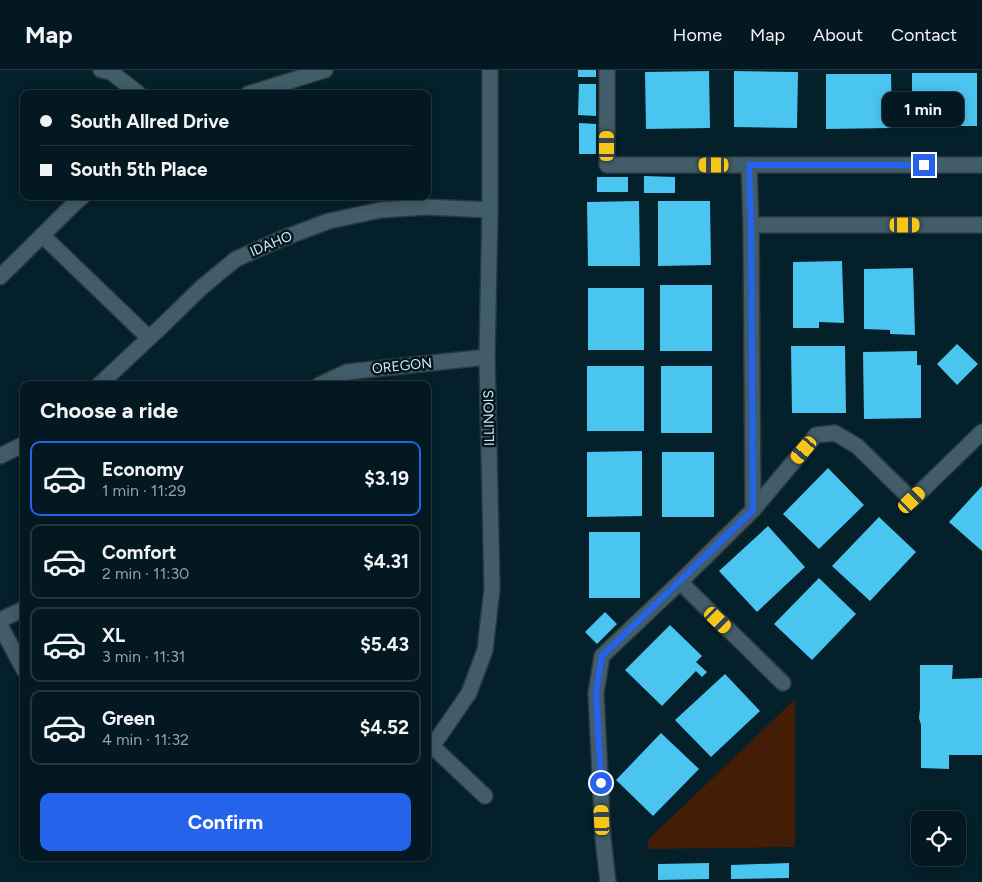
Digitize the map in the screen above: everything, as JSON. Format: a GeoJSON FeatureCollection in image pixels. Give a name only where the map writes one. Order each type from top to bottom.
{"type":"FeatureCollection","features":[{"type":"Feature","properties":{"kind":"street"},"geometry":{"type":"LineString","coordinates":[[101,70],[111,72],[134,90]]}},
{"type":"Feature","properties":{"kind":"street"},"geometry":{"type":"LineString","coordinates":[[261,90],[325,70]]}},
{"type":"Feature","properties":{"kind":"street","name":"ILLINOIS"},"geometry":{"type":"LineString","coordinates":[[431,744],[438,738],[470,693],[485,650],[492,589],[488,356],[490,70]]}},
{"type":"Feature","properties":{"kind":"street"},"geometry":{"type":"LineString","coordinates":[[607,70],[608,165],[982,165]]}},
{"type":"Feature","properties":{"kind":"street"},"geometry":{"type":"LineString","coordinates":[[749,165],[753,510]]}},
{"type":"Feature","properties":{"kind":"street"},"geometry":{"type":"LineString","coordinates":[[0,277],[79,200]]}},
{"type":"Feature","properties":{"kind":"street","name":"IDAHO"},"geometry":{"type":"LineString","coordinates":[[103,381],[202,286],[236,260],[281,239],[329,221],[381,210],[426,207],[490,210]]}},
{"type":"Feature","properties":{"kind":"street"},"geometry":{"type":"LineString","coordinates":[[751,225],[982,224]]}},
{"type":"Feature","properties":{"kind":"street"},"geometry":{"type":"LineString","coordinates":[[42,236],[149,338]]}},
{"type":"Feature","properties":{"kind":"street","name":"OREGON"},"geometry":{"type":"LineString","coordinates":[[347,379],[488,356]]}},
{"type":"Feature","properties":{"kind":"street"},"geometry":{"type":"LineString","coordinates":[[608,882],[603,838],[596,693],[602,656],[753,510],[816,435],[834,434],[857,446],[912,500],[982,432]]}},
{"type":"Feature","properties":{"kind":"street"},"geometry":{"type":"LineString","coordinates":[[0,456],[20,446]]}},
{"type":"Feature","properties":{"kind":"street"},"geometry":{"type":"LineString","coordinates":[[680,582],[783,683]]}},
{"type":"Feature","properties":{"kind":"street"},"geometry":{"type":"LineString","coordinates":[[0,620],[20,611]]}},
{"type":"Feature","properties":{"kind":"street"},"geometry":{"type":"LineString","coordinates":[[0,625],[20,662]]}},
{"type":"Feature","properties":{"kind":"street"},"geometry":{"type":"LineString","coordinates":[[431,748],[485,796]]}},
{"type":"Feature","properties":{"kind":"shaded area"},"geometry":{"type":"Polygon","coordinates":[[[795,699],[795,847],[647,849],[649,839],[795,699]]]}},
{"type":"Feature","properties":{"kind":"building"},"geometry":{"type":"Polygon","coordinates":[[[578,70],[596,70],[596,77],[578,77],[578,70]]]}},
{"type":"Feature","properties":{"kind":"building"},"geometry":{"type":"Polygon","coordinates":[[[709,71],[710,128],[646,129],[645,72],[709,71]]]}},
{"type":"Feature","properties":{"kind":"building"},"geometry":{"type":"Polygon","coordinates":[[[734,71],[798,72],[797,128],[734,127],[734,71]]]}},
{"type":"Feature","properties":{"kind":"building"},"geometry":{"type":"Polygon","coordinates":[[[912,73],[977,73],[977,126],[912,126],[912,73]]]}},
{"type":"Feature","properties":{"kind":"building"},"geometry":{"type":"Polygon","coordinates":[[[826,74],[891,74],[892,128],[826,129],[826,74]]]}},
{"type":"Feature","properties":{"kind":"building"},"geometry":{"type":"Polygon","coordinates":[[[579,84],[596,84],[596,116],[578,115],[579,84]]]}},
{"type":"Feature","properties":{"kind":"building"},"geometry":{"type":"Polygon","coordinates":[[[579,123],[596,124],[596,154],[579,154],[579,123]]]}},
{"type":"Feature","properties":{"kind":"building"},"geometry":{"type":"Polygon","coordinates":[[[644,176],[675,177],[675,193],[644,193],[644,176]]]}},
{"type":"Feature","properties":{"kind":"building"},"geometry":{"type":"Polygon","coordinates":[[[597,177],[628,177],[628,192],[597,192],[597,177]]]}},
{"type":"Feature","properties":{"kind":"building"},"geometry":{"type":"Polygon","coordinates":[[[639,201],[640,266],[588,266],[587,202],[639,201]]]}},
{"type":"Feature","properties":{"kind":"building"},"geometry":{"type":"Polygon","coordinates":[[[658,201],[710,201],[711,265],[658,266],[658,201]]]}},
{"type":"Feature","properties":{"kind":"building"},"geometry":{"type":"Polygon","coordinates":[[[842,261],[844,323],[819,322],[819,328],[793,328],[793,262],[842,261]]]}},
{"type":"Feature","properties":{"kind":"building"},"geometry":{"type":"Polygon","coordinates":[[[913,268],[915,335],[890,334],[890,330],[864,329],[864,269],[913,268]]]}},
{"type":"Feature","properties":{"kind":"building"},"geometry":{"type":"Polygon","coordinates":[[[660,285],[712,285],[712,351],[660,351],[660,285]]]}},
{"type":"Feature","properties":{"kind":"building"},"geometry":{"type":"Polygon","coordinates":[[[588,288],[644,288],[644,350],[588,350],[588,288]]]}},
{"type":"Feature","properties":{"kind":"building"},"geometry":{"type":"Polygon","coordinates":[[[957,344],[978,364],[957,385],[937,364],[957,344]]]}},
{"type":"Feature","properties":{"kind":"building"},"geometry":{"type":"Polygon","coordinates":[[[791,346],[845,346],[846,413],[792,413],[791,346]]]}},
{"type":"Feature","properties":{"kind":"building"},"geometry":{"type":"Polygon","coordinates":[[[917,351],[917,365],[921,365],[921,418],[864,419],[863,352],[917,351]]]}},
{"type":"Feature","properties":{"kind":"building"},"geometry":{"type":"Polygon","coordinates":[[[587,366],[644,366],[644,431],[587,431],[587,366]]]}},
{"type":"Feature","properties":{"kind":"building"},"geometry":{"type":"Polygon","coordinates":[[[661,366],[712,366],[712,433],[661,433],[661,366]]]}},
{"type":"Feature","properties":{"kind":"building"},"geometry":{"type":"Polygon","coordinates":[[[642,451],[642,516],[587,517],[587,452],[642,451]]]}},
{"type":"Feature","properties":{"kind":"building"},"geometry":{"type":"Polygon","coordinates":[[[662,452],[714,452],[714,517],[662,517],[662,452]]]}},
{"type":"Feature","properties":{"kind":"building"},"geometry":{"type":"Polygon","coordinates":[[[828,468],[864,505],[819,549],[783,514],[828,468]]]}},
{"type":"Feature","properties":{"kind":"building"},"geometry":{"type":"Polygon","coordinates":[[[982,486],[982,551],[949,522],[982,486]]]}},
{"type":"Feature","properties":{"kind":"building"},"geometry":{"type":"Polygon","coordinates":[[[879,517],[916,552],[870,601],[832,566],[879,517]]]}},
{"type":"Feature","properties":{"kind":"building"},"geometry":{"type":"Polygon","coordinates":[[[768,526],[805,567],[757,612],[719,571],[768,526]]]}},
{"type":"Feature","properties":{"kind":"building"},"geometry":{"type":"Polygon","coordinates":[[[589,532],[640,532],[640,598],[589,598],[589,532]]]}},
{"type":"Feature","properties":{"kind":"building"},"geometry":{"type":"Polygon","coordinates":[[[819,578],[856,614],[812,660],[774,624],[819,578]]]}},
{"type":"Feature","properties":{"kind":"building"},"geometry":{"type":"Polygon","coordinates":[[[605,612],[617,624],[597,644],[585,632],[605,612]]]}},
{"type":"Feature","properties":{"kind":"building"},"geometry":{"type":"Polygon","coordinates":[[[670,625],[702,656],[696,662],[707,672],[702,677],[696,671],[662,706],[625,670],[670,625]]]}},
{"type":"Feature","properties":{"kind":"building"},"geometry":{"type":"Polygon","coordinates":[[[920,665],[953,665],[952,679],[982,678],[982,755],[949,755],[949,769],[921,768],[921,725],[919,718],[920,665]]]}},
{"type":"Feature","properties":{"kind":"building"},"geometry":{"type":"Polygon","coordinates":[[[725,674],[760,711],[711,757],[675,720],[725,674]]]}},
{"type":"Feature","properties":{"kind":"building"},"geometry":{"type":"Polygon","coordinates":[[[661,733],[699,769],[653,816],[616,780],[661,733]]]}},
{"type":"Feature","properties":{"kind":"building"},"geometry":{"type":"Polygon","coordinates":[[[709,863],[709,879],[658,880],[658,864],[709,863]]]}},
{"type":"Feature","properties":{"kind":"building"},"geometry":{"type":"Polygon","coordinates":[[[789,863],[789,878],[731,879],[731,865],[789,863]]]}},
{"type":"Feature","properties":{"kind":"route"},"geometry":{"type":"LineString","coordinates":[[601,783],[596,693],[602,656],[753,510],[749,165],[924,165]]}}]}
